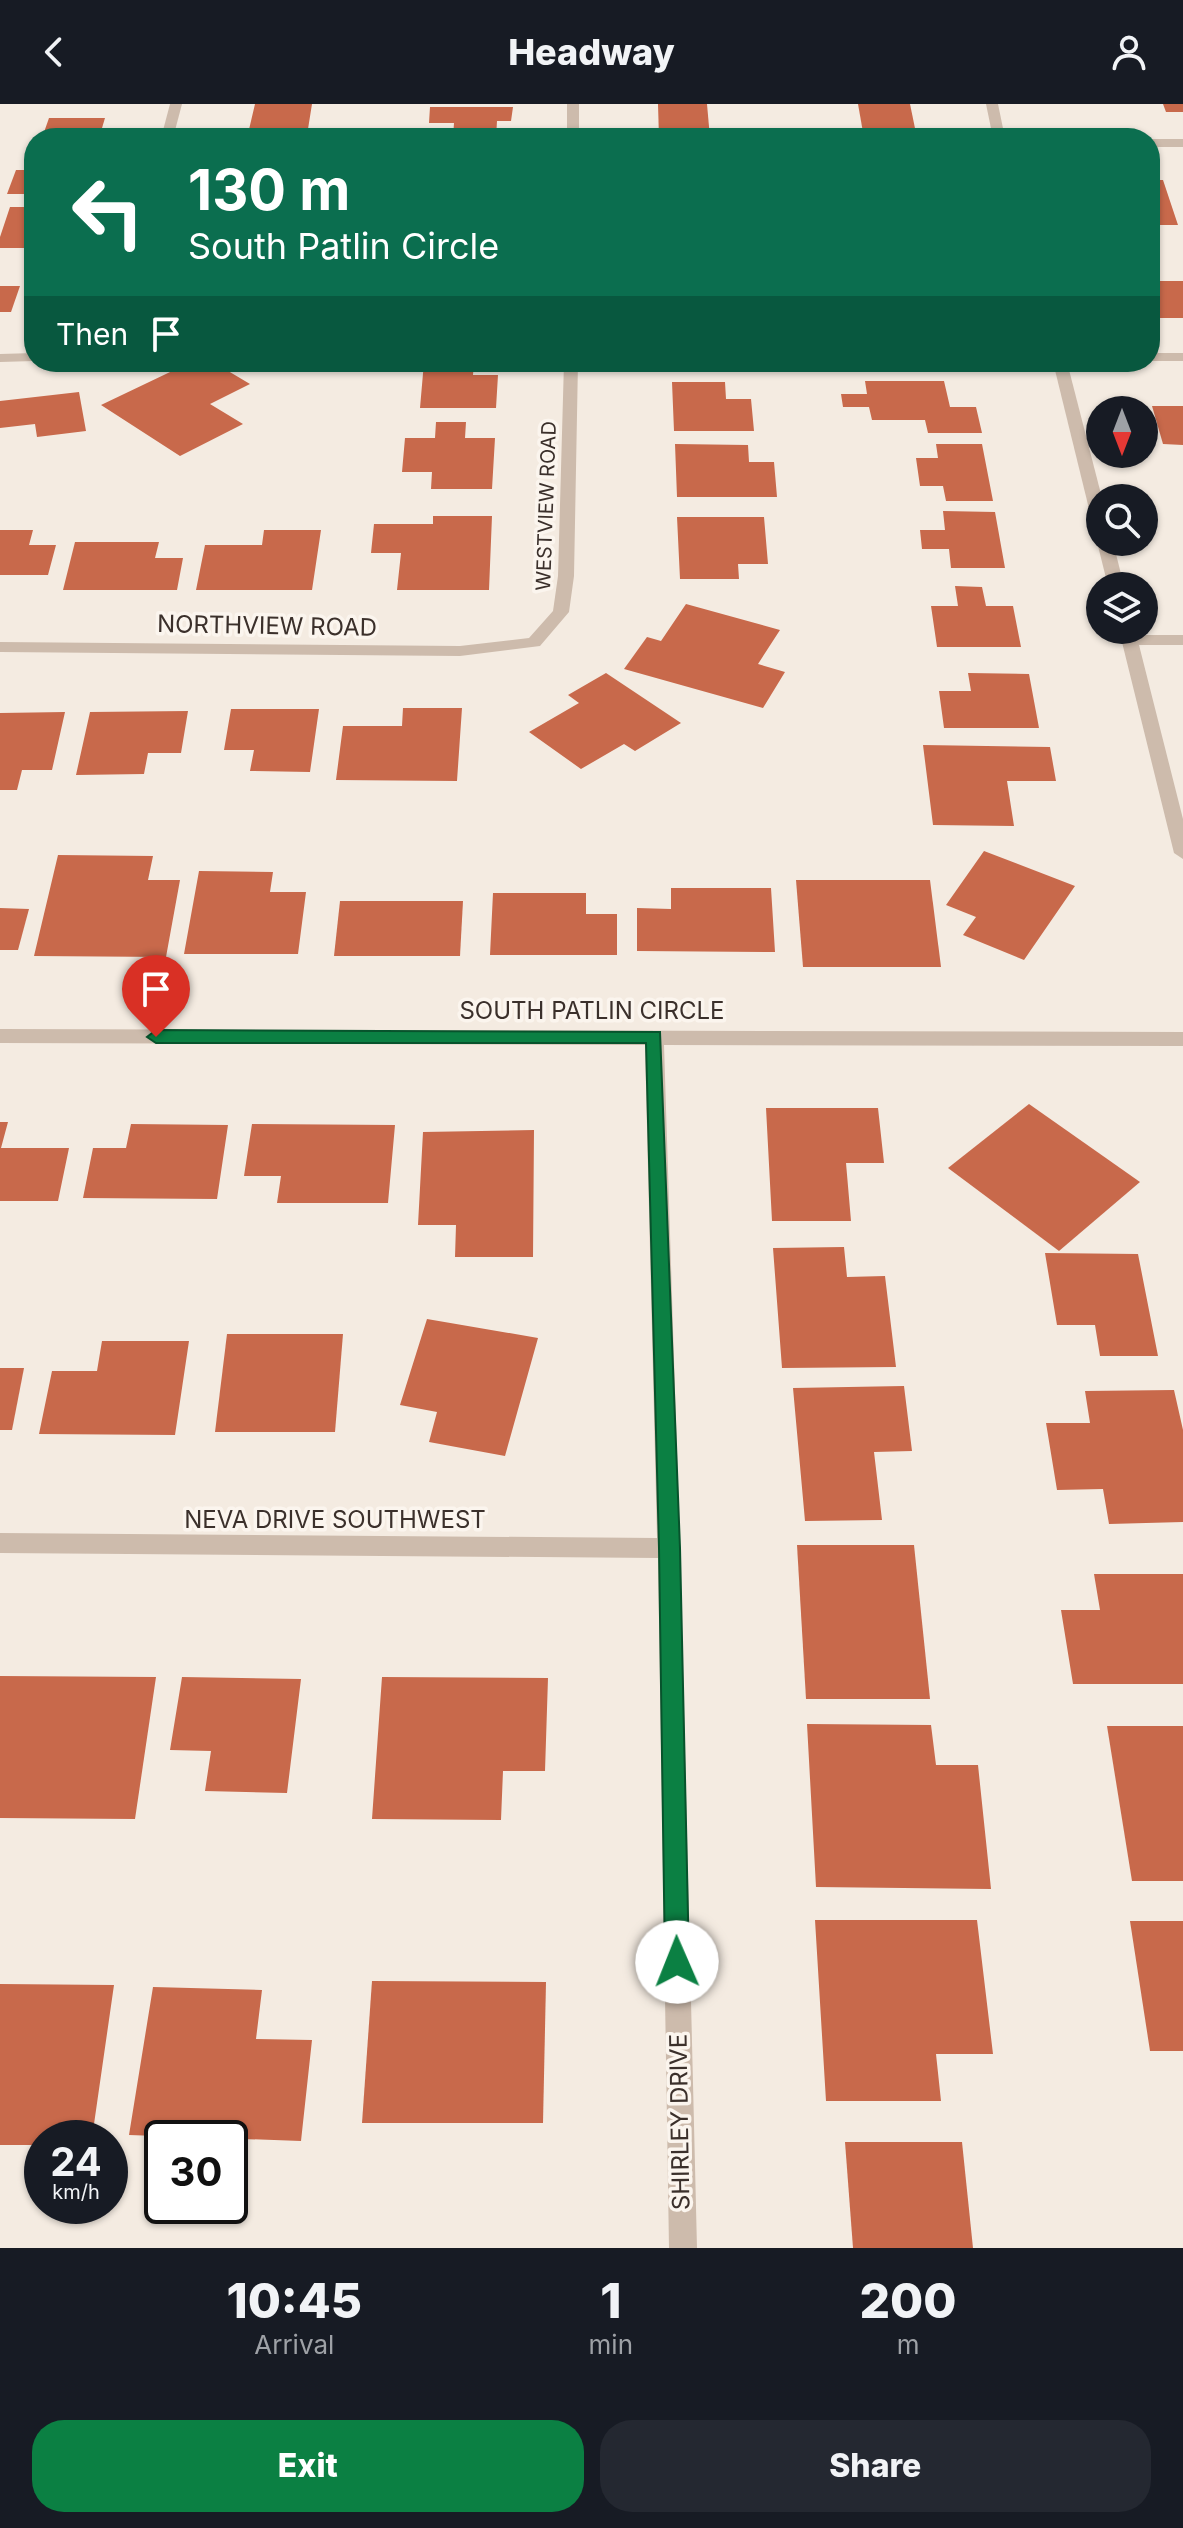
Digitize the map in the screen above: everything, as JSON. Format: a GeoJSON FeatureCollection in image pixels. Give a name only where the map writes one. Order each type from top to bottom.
{"type":"FeatureCollection","features":[{"type":"Feature","properties":{"kind":"street"},"geometry":{"type":"LineString","coordinates":[[170,128],[176,104]]}},
{"type":"Feature","properties":{"kind":"street"},"geometry":{"type":"LineString","coordinates":[[573,104],[573,128]]}},
{"type":"Feature","properties":{"kind":"street"},"geometry":{"type":"LineString","coordinates":[[992,104],[997,128]]}},
{"type":"Feature","properties":{"kind":"street"},"geometry":{"type":"LineString","coordinates":[[1160,143],[1183,143]]}},
{"type":"Feature","properties":{"kind":"street"},"geometry":{"type":"LineString","coordinates":[[0,358],[24,357]]}},
{"type":"Feature","properties":{"kind":"street"},"geometry":{"type":"LineString","coordinates":[[1160,357],[1183,357]]}},
{"type":"Feature","properties":{"kind":"street","name":"WESTVIEW ROAD"},"geometry":{"type":"LineString","coordinates":[[534,642],[561,612],[566,576],[571,372]]}},
{"type":"Feature","properties":{"kind":"street"},"geometry":{"type":"LineString","coordinates":[[1063,372],[1091,484]]}},
{"type":"Feature","properties":{"kind":"street"},"geometry":{"type":"LineString","coordinates":[[1158,638],[1183,640]]}},
{"type":"Feature","properties":{"kind":"street","name":"NORTHVIEW ROAD"},"geometry":{"type":"LineString","coordinates":[[0,647],[460,651],[534,642]]}},
{"type":"Feature","properties":{"kind":"street"},"geometry":{"type":"LineString","coordinates":[[1130,644],[1183,853]]}},
{"type":"Feature","properties":{"kind":"street","name":"SOUTH PATLIN CIRCLE"},"geometry":{"type":"LineString","coordinates":[[0,1036],[1183,1039]]}},
{"type":"Feature","properties":{"kind":"street","name":"SHIRLEY DRIVE"},"geometry":{"type":"LineString","coordinates":[[654,1037],[669,1548],[683,2248]]}},
{"type":"Feature","properties":{"kind":"street","name":"NEVA DRIVE SOUTHWEST"},"geometry":{"type":"LineString","coordinates":[[0,1543],[669,1548]]}},
{"type":"Feature","properties":{"kind":"building"},"geometry":{"type":"Polygon","coordinates":[[[255,104],[312,104],[308,128],[249,128],[255,104]]]}},
{"type":"Feature","properties":{"kind":"building"},"geometry":{"type":"Polygon","coordinates":[[[658,104],[707,104],[709,128],[659,128],[658,104]]]}},
{"type":"Feature","properties":{"kind":"building"},"geometry":{"type":"Polygon","coordinates":[[[858,104],[910,104],[915,128],[862,128],[858,104]]]}},
{"type":"Feature","properties":{"kind":"building"},"geometry":{"type":"Polygon","coordinates":[[[1163,104],[1183,104],[1183,112],[1166,112],[1163,104]]]}},
{"type":"Feature","properties":{"kind":"building"},"geometry":{"type":"Polygon","coordinates":[[[430,107],[513,107],[511,121],[497,121],[497,128],[454,128],[454,123],[429,123],[430,107]]]}},
{"type":"Feature","properties":{"kind":"building"},"geometry":{"type":"Polygon","coordinates":[[[49,118],[105,118],[102,128],[46,128],[49,118]]]}},
{"type":"Feature","properties":{"kind":"building"},"geometry":{"type":"Polygon","coordinates":[[[16,170],[24,170],[24,194],[7,194],[16,170]]]}},
{"type":"Feature","properties":{"kind":"building"},"geometry":{"type":"Polygon","coordinates":[[[1160,180],[1163,180],[1178,225],[1160,225],[1160,180]]]}},
{"type":"Feature","properties":{"kind":"building"},"geometry":{"type":"Polygon","coordinates":[[[10,207],[24,207],[24,248],[0,248],[0,237],[10,207]]]}},
{"type":"Feature","properties":{"kind":"building"},"geometry":{"type":"Polygon","coordinates":[[[1160,281],[1183,281],[1183,318],[1160,318],[1160,281]]]}},
{"type":"Feature","properties":{"kind":"building"},"geometry":{"type":"Polygon","coordinates":[[[0,286],[20,286],[11,312],[0,312],[0,286]]]}},
{"type":"Feature","properties":{"kind":"building"},"geometry":{"type":"Polygon","coordinates":[[[170,372],[230,372],[250,384],[210,404],[243,424],[180,456],[101,405],[170,372]]]}},
{"type":"Feature","properties":{"kind":"building"},"geometry":{"type":"Polygon","coordinates":[[[423,372],[498,375],[496,408],[420,408],[423,372]]]}},
{"type":"Feature","properties":{"kind":"building"},"geometry":{"type":"Polygon","coordinates":[[[865,381],[944,381],[950,407],[976,407],[982,433],[928,433],[925,420],[872,420],[869,407],[843,407],[841,394],[867,394],[865,381]]]}},
{"type":"Feature","properties":{"kind":"building"},"geometry":{"type":"Polygon","coordinates":[[[672,382],[725,382],[726,399],[751,399],[754,431],[674,431],[672,382]]]}},
{"type":"Feature","properties":{"kind":"building"},"geometry":{"type":"Polygon","coordinates":[[[79,392],[86,431],[37,437],[35,424],[0,428],[0,401],[79,392]]]}},
{"type":"Feature","properties":{"kind":"building"},"geometry":{"type":"Polygon","coordinates":[[[1158,406],[1183,406],[1183,445],[1163,444],[1158,427],[1158,406]]]}},
{"type":"Feature","properties":{"kind":"building"},"geometry":{"type":"Polygon","coordinates":[[[436,422],[466,422],[465,438],[495,438],[492,489],[431,489],[432,472],[402,472],[405,438],[435,438],[436,422]]]}},
{"type":"Feature","properties":{"kind":"building"},"geometry":{"type":"Polygon","coordinates":[[[675,444],[748,445],[749,462],[774,462],[777,497],[677,497],[675,444]]]}},
{"type":"Feature","properties":{"kind":"building"},"geometry":{"type":"Polygon","coordinates":[[[936,444],[982,444],[993,501],[946,501],[943,486],[920,486],[916,458],[938,458],[936,444]]]}},
{"type":"Feature","properties":{"kind":"building"},"geometry":{"type":"Polygon","coordinates":[[[943,511],[995,512],[1005,568],[951,568],[949,549],[922,549],[920,530],[945,530],[943,511]]]}},
{"type":"Feature","properties":{"kind":"building"},"geometry":{"type":"Polygon","coordinates":[[[433,516],[492,516],[489,590],[397,590],[401,553],[371,553],[374,524],[433,524],[433,516]]]}},
{"type":"Feature","properties":{"kind":"building"},"geometry":{"type":"Polygon","coordinates":[[[677,517],[764,517],[768,564],[738,564],[739,579],[680,579],[677,517]]]}},
{"type":"Feature","properties":{"kind":"building"},"geometry":{"type":"Polygon","coordinates":[[[0,530],[33,530],[29,545],[56,545],[48,575],[0,575],[0,530]]]}},
{"type":"Feature","properties":{"kind":"building"},"geometry":{"type":"Polygon","coordinates":[[[264,530],[321,530],[312,590],[196,590],[205,545],[262,545],[264,530]]]}},
{"type":"Feature","properties":{"kind":"building"},"geometry":{"type":"Polygon","coordinates":[[[75,542],[159,542],[155,558],[183,558],[177,590],[63,590],[75,542]]]}},
{"type":"Feature","properties":{"kind":"building"},"geometry":{"type":"Polygon","coordinates":[[[955,586],[982,587],[986,606],[1013,606],[1021,647],[937,647],[931,606],[958,606],[955,586]]]}},
{"type":"Feature","properties":{"kind":"building"},"geometry":{"type":"Polygon","coordinates":[[[686,604],[780,630],[758,664],[785,672],[763,708],[624,669],[647,637],[661,641],[686,604]]]}},
{"type":"Feature","properties":{"kind":"building"},"geometry":{"type":"Polygon","coordinates":[[[606,673],[681,723],[635,751],[624,744],[581,769],[529,732],[579,703],[568,695],[606,673]]]}},
{"type":"Feature","properties":{"kind":"building"},"geometry":{"type":"Polygon","coordinates":[[[968,673],[1029,674],[1039,728],[944,728],[939,691],[971,691],[968,673]]]}},
{"type":"Feature","properties":{"kind":"building"},"geometry":{"type":"Polygon","coordinates":[[[403,708],[462,708],[457,781],[336,780],[343,726],[402,726],[403,708]]]}},
{"type":"Feature","properties":{"kind":"building"},"geometry":{"type":"Polygon","coordinates":[[[231,709],[319,709],[310,772],[250,771],[254,750],[224,750],[231,709]]]}},
{"type":"Feature","properties":{"kind":"building"},"geometry":{"type":"Polygon","coordinates":[[[188,711],[181,753],[148,753],[144,774],[76,775],[90,712],[188,711]]]}},
{"type":"Feature","properties":{"kind":"building"},"geometry":{"type":"Polygon","coordinates":[[[65,712],[52,770],[22,770],[17,790],[0,790],[0,713],[65,712]]]}},
{"type":"Feature","properties":{"kind":"building"},"geometry":{"type":"Polygon","coordinates":[[[923,745],[1050,747],[1056,781],[1007,781],[1014,826],[933,825],[923,745]]]}},
{"type":"Feature","properties":{"kind":"building"},"geometry":{"type":"Polygon","coordinates":[[[984,851],[1075,886],[1024,960],[963,935],[976,917],[946,905],[984,851]]]}},
{"type":"Feature","properties":{"kind":"building"},"geometry":{"type":"Polygon","coordinates":[[[58,855],[153,856],[148,880],[180,880],[166,957],[34,956],[58,855]]]}},
{"type":"Feature","properties":{"kind":"building"},"geometry":{"type":"Polygon","coordinates":[[[199,871],[273,872],[270,892],[306,892],[298,954],[184,954],[199,871]]]}},
{"type":"Feature","properties":{"kind":"building"},"geometry":{"type":"Polygon","coordinates":[[[796,880],[930,880],[941,967],[803,967],[796,880]]]}},
{"type":"Feature","properties":{"kind":"building"},"geometry":{"type":"Polygon","coordinates":[[[671,888],[771,888],[775,952],[637,951],[637,908],[671,909],[671,888]]]}},
{"type":"Feature","properties":{"kind":"building"},"geometry":{"type":"Polygon","coordinates":[[[493,893],[586,893],[586,914],[617,914],[617,955],[490,955],[493,893]]]}},
{"type":"Feature","properties":{"kind":"building"},"geometry":{"type":"Polygon","coordinates":[[[340,901],[463,901],[460,956],[334,956],[340,901]]]}},
{"type":"Feature","properties":{"kind":"building"},"geometry":{"type":"Polygon","coordinates":[[[0,908],[29,909],[18,950],[0,950],[0,908]]]}},
{"type":"Feature","properties":{"kind":"building"},"geometry":{"type":"Polygon","coordinates":[[[1029,1104],[1140,1182],[1059,1251],[948,1168],[1029,1104]]]}},
{"type":"Feature","properties":{"kind":"building"},"geometry":{"type":"Polygon","coordinates":[[[766,1108],[878,1108],[884,1163],[846,1163],[851,1221],[772,1221],[766,1108]]]}},
{"type":"Feature","properties":{"kind":"building"},"geometry":{"type":"Polygon","coordinates":[[[0,1122],[8,1122],[1,1148],[69,1148],[58,1201],[0,1201],[0,1122]]]}},
{"type":"Feature","properties":{"kind":"building"},"geometry":{"type":"Polygon","coordinates":[[[131,1124],[228,1125],[217,1199],[83,1198],[93,1148],[126,1148],[131,1124]]]}},
{"type":"Feature","properties":{"kind":"building"},"geometry":{"type":"Polygon","coordinates":[[[252,1124],[395,1125],[388,1203],[277,1203],[281,1176],[244,1176],[252,1124]]]}},
{"type":"Feature","properties":{"kind":"building"},"geometry":{"type":"Polygon","coordinates":[[[534,1130],[533,1257],[455,1257],[456,1225],[418,1225],[423,1132],[534,1130]]]}},
{"type":"Feature","properties":{"kind":"building"},"geometry":{"type":"Polygon","coordinates":[[[844,1247],[847,1277],[885,1276],[896,1367],[782,1368],[773,1248],[844,1247]]]}},
{"type":"Feature","properties":{"kind":"building"},"geometry":{"type":"Polygon","coordinates":[[[1045,1253],[1138,1254],[1158,1356],[1100,1356],[1095,1325],[1057,1325],[1045,1253]]]}},
{"type":"Feature","properties":{"kind":"building"},"geometry":{"type":"Polygon","coordinates":[[[427,1319],[538,1338],[505,1456],[429,1442],[437,1412],[400,1405],[427,1319]]]}},
{"type":"Feature","properties":{"kind":"building"},"geometry":{"type":"Polygon","coordinates":[[[227,1334],[343,1334],[335,1432],[215,1432],[227,1334]]]}},
{"type":"Feature","properties":{"kind":"building"},"geometry":{"type":"Polygon","coordinates":[[[102,1341],[189,1341],[175,1435],[39,1434],[52,1371],[97,1371],[102,1341]]]}},
{"type":"Feature","properties":{"kind":"building"},"geometry":{"type":"Polygon","coordinates":[[[0,1368],[24,1368],[12,1430],[0,1430],[0,1368]]]}},
{"type":"Feature","properties":{"kind":"building"},"geometry":{"type":"Polygon","coordinates":[[[904,1386],[912,1451],[874,1452],[882,1520],[805,1521],[793,1388],[904,1386]]]}},
{"type":"Feature","properties":{"kind":"building"},"geometry":{"type":"Polygon","coordinates":[[[1174,1390],[1183,1430],[1183,1522],[1109,1524],[1103,1489],[1057,1490],[1046,1423],[1090,1423],[1085,1391],[1174,1390]]]}},
{"type":"Feature","properties":{"kind":"building"},"geometry":{"type":"Polygon","coordinates":[[[797,1545],[914,1545],[930,1699],[806,1699],[797,1545]]]}},
{"type":"Feature","properties":{"kind":"building"},"geometry":{"type":"Polygon","coordinates":[[[1094,1574],[1183,1574],[1183,1684],[1073,1684],[1061,1610],[1100,1610],[1094,1574]]]}},
{"type":"Feature","properties":{"kind":"building"},"geometry":{"type":"Polygon","coordinates":[[[0,1676],[156,1677],[135,1819],[0,1818],[0,1676]]]}},
{"type":"Feature","properties":{"kind":"building"},"geometry":{"type":"Polygon","coordinates":[[[182,1677],[301,1679],[287,1793],[205,1791],[211,1751],[170,1750],[182,1677]]]}},
{"type":"Feature","properties":{"kind":"building"},"geometry":{"type":"Polygon","coordinates":[[[382,1677],[548,1678],[545,1771],[503,1771],[501,1820],[372,1819],[382,1677]]]}},
{"type":"Feature","properties":{"kind":"building"},"geometry":{"type":"Polygon","coordinates":[[[807,1724],[931,1725],[936,1765],[978,1765],[991,1889],[816,1887],[807,1724]]]}},
{"type":"Feature","properties":{"kind":"building"},"geometry":{"type":"Polygon","coordinates":[[[1107,1726],[1183,1726],[1183,1881],[1132,1881],[1107,1726]]]}},
{"type":"Feature","properties":{"kind":"building"},"geometry":{"type":"Polygon","coordinates":[[[815,1920],[977,1920],[993,2054],[936,2054],[941,2101],[826,2101],[815,1920]]]}},
{"type":"Feature","properties":{"kind":"building"},"geometry":{"type":"Polygon","coordinates":[[[1130,1921],[1183,1921],[1183,2051],[1150,2051],[1130,1921]]]}},
{"type":"Feature","properties":{"kind":"building"},"geometry":{"type":"Polygon","coordinates":[[[372,1981],[546,1982],[543,2123],[362,2123],[372,1981]]]}},
{"type":"Feature","properties":{"kind":"building"},"geometry":{"type":"Polygon","coordinates":[[[0,1984],[114,1985],[95,2120],[24,2120],[24,2145],[0,2145],[0,1984]]]}},
{"type":"Feature","properties":{"kind":"building"},"geometry":{"type":"Polygon","coordinates":[[[153,1987],[262,1990],[256,2039],[312,2040],[301,2141],[248,2139],[248,2120],[144,2120],[144,2136],[129,2135],[153,1987]]]}},
{"type":"Feature","properties":{"kind":"building"},"geometry":{"type":"Polygon","coordinates":[[[845,2142],[962,2142],[973,2248],[853,2248],[845,2142]]]}},
{"type":"Feature","properties":{"kind":"route"},"geometry":{"type":"LineString","coordinates":[[156,1037],[654,1037],[677,1962]]}}]}
